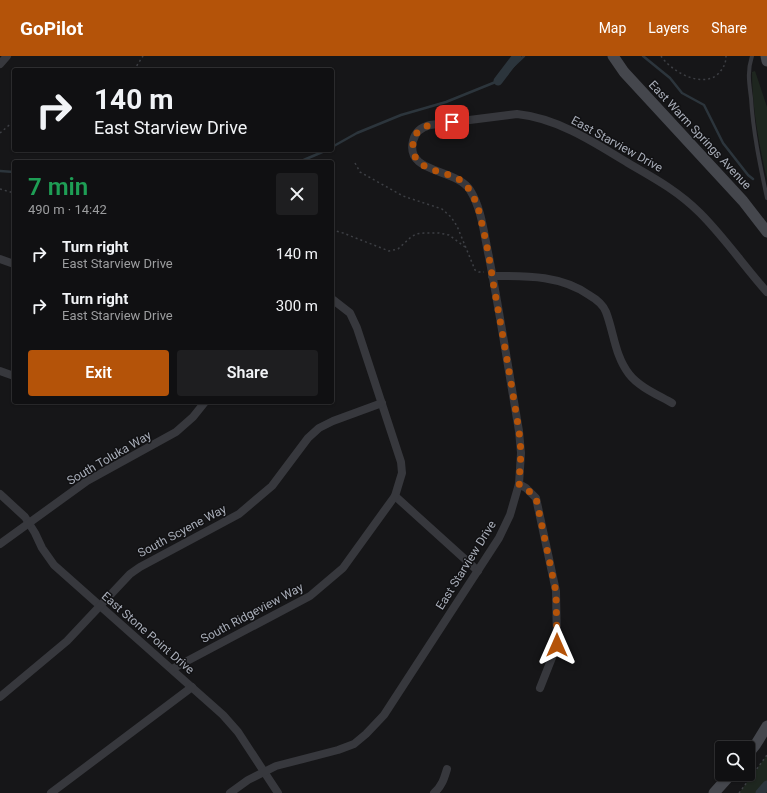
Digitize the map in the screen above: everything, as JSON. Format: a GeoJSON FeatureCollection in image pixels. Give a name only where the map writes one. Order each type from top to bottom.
{"type":"FeatureCollection","features":[{"type":"Feature","properties":{"kind":"street"},"geometry":{"type":"LineString","coordinates":[[0,64],[7,56]]}},
{"type":"Feature","properties":{"kind":"street","name":"East Warm Springs Avenue"},"geometry":{"type":"LineString","coordinates":[[613,56],[624,72],[743,201],[767,232]]}},
{"type":"Feature","properties":{"kind":"street"},"geometry":{"type":"LineString","coordinates":[[766,56],[767,61]]}},
{"type":"Feature","properties":{"kind":"street","name":"East Starview Drive"},"geometry":{"type":"LineString","coordinates":[[230,793],[248,780],[276,766],[338,750],[354,744],[384,715],[499,538],[510,515],[519,484],[521,452],[519,431],[492,274],[476,203],[469,189],[461,180],[419,163],[414,154],[413,142],[415,135],[425,126],[517,114],[545,120],[583,136],[681,195],[713,227],[767,292]]}},
{"type":"Feature","properties":{"kind":"street"},"geometry":{"type":"LineString","coordinates":[[0,259],[12,263]]}},
{"type":"Feature","properties":{"kind":"street"},"geometry":{"type":"LineString","coordinates":[[492,274],[551,279],[580,289],[598,301],[605,310],[615,345],[630,375],[644,387],[672,403]]}},
{"type":"Feature","properties":{"kind":"street","name":"South Ridgeview Way"},"geometry":{"type":"LineString","coordinates":[[172,669],[310,596],[343,568],[395,496],[402,473],[401,462],[357,328],[350,313],[334,301]]}},
{"type":"Feature","properties":{"kind":"street"},"geometry":{"type":"LineString","coordinates":[[0,371],[12,375]]}},
{"type":"Feature","properties":{"kind":"street","name":"South Scyene Way"},"geometry":{"type":"LineString","coordinates":[[0,697],[68,641],[130,574],[140,567],[239,514],[272,486],[308,438],[319,428],[333,421],[382,403]]}},
{"type":"Feature","properties":{"kind":"street","name":"South Toluka Way"},"geometry":{"type":"LineString","coordinates":[[0,544],[87,481],[176,432],[203,404]]}},
{"type":"Feature","properties":{"kind":"street"},"geometry":{"type":"LineString","coordinates":[[519,484],[526,488],[536,498],[556,592],[557,645],[540,688]]}},
{"type":"Feature","properties":{"kind":"street","name":"East Stone Point Drive"},"geometry":{"type":"LineString","coordinates":[[0,494],[25,517],[42,548],[54,565],[223,715],[238,732],[278,793]]}},
{"type":"Feature","properties":{"kind":"street"},"geometry":{"type":"LineString","coordinates":[[395,496],[478,571]]}},
{"type":"Feature","properties":{"kind":"street"},"geometry":{"type":"LineString","coordinates":[[51,793],[192,687]]}},
{"type":"Feature","properties":{"kind":"street"},"geometry":{"type":"LineString","coordinates":[[755,745],[767,726]]}},
{"type":"Feature","properties":{"kind":"street"},"geometry":{"type":"LineString","coordinates":[[434,793],[440,788],[447,769]]}},
{"type":"Feature","properties":{"kind":"street"},"geometry":{"type":"LineString","coordinates":[[714,793],[725,781]]}},
{"type":"Feature","properties":{"kind":"lane"},"geometry":{"type":"LineString","coordinates":[[752,56],[748,69],[752,112],[757,156],[767,198]]}},
{"type":"Feature","properties":{"kind":"path"},"geometry":{"type":"LineString","coordinates":[[135,68],[143,56]]}},
{"type":"Feature","properties":{"kind":"path"},"geometry":{"type":"LineString","coordinates":[[661,56],[672,68],[690,77],[699,79],[714,77],[722,71],[726,63],[726,56]]}},
{"type":"Feature","properties":{"kind":"path"},"geometry":{"type":"LineString","coordinates":[[0,133],[12,123]]}},
{"type":"Feature","properties":{"kind":"path"},"geometry":{"type":"LineString","coordinates":[[355,163],[360,172],[403,196],[442,209],[451,217],[457,226],[475,270],[492,274]]}},
{"type":"Feature","properties":{"kind":"path"},"geometry":{"type":"LineString","coordinates":[[0,190],[12,193]]}},
{"type":"Feature","properties":{"kind":"path"},"geometry":{"type":"LineString","coordinates":[[334,231],[389,250],[398,249],[416,234],[431,233],[450,235],[467,248]]}},
{"type":"Feature","properties":{"kind":"path"},"geometry":{"type":"LineString","coordinates":[[739,793],[767,755]]}},
{"type":"Feature","properties":{"kind":"shaded area"},"geometry":{"type":"Polygon","coordinates":[[[755,71],[767,107],[767,179],[759,139],[752,85],[752,72],[755,71]]]}},
{"type":"Feature","properties":{"kind":"shaded area"},"geometry":{"type":"Polygon","coordinates":[[[767,755],[767,793],[739,793],[748,781],[755,781],[755,771],[767,755]]]}},
{"type":"Feature","properties":{"kind":"waterway"},"geometry":{"type":"LineString","coordinates":[[498,81],[517,56]]}},
{"type":"Feature","properties":{"kind":"waterway"},"geometry":{"type":"LineString","coordinates":[[334,146],[357,133],[401,115],[446,102],[498,81],[524,56]]}},
{"type":"Feature","properties":{"kind":"waterway"},"geometry":{"type":"LineString","coordinates":[[643,56],[670,78],[682,93],[704,105],[723,143],[748,175],[753,179]]}},
{"type":"Feature","properties":{"kind":"waterway"},"geometry":{"type":"LineString","coordinates":[[304,160],[322,152]]}},
{"type":"Feature","properties":{"kind":"waterway"},"geometry":{"type":"LineString","coordinates":[[0,171],[12,172]]}},
{"type":"Feature","properties":{"kind":"waterway"},"geometry":{"type":"LineString","coordinates":[[760,793],[767,785]]}},
{"type":"Feature","properties":{"kind":"route"},"geometry":{"type":"LineString","coordinates":[[452,122],[425,126],[420,130],[415,135],[413,142],[414,154],[419,163],[461,180],[469,189],[476,203],[481,220],[492,272],[519,431],[521,452],[519,484],[526,488],[536,498],[556,592],[557,645]]}}]}
